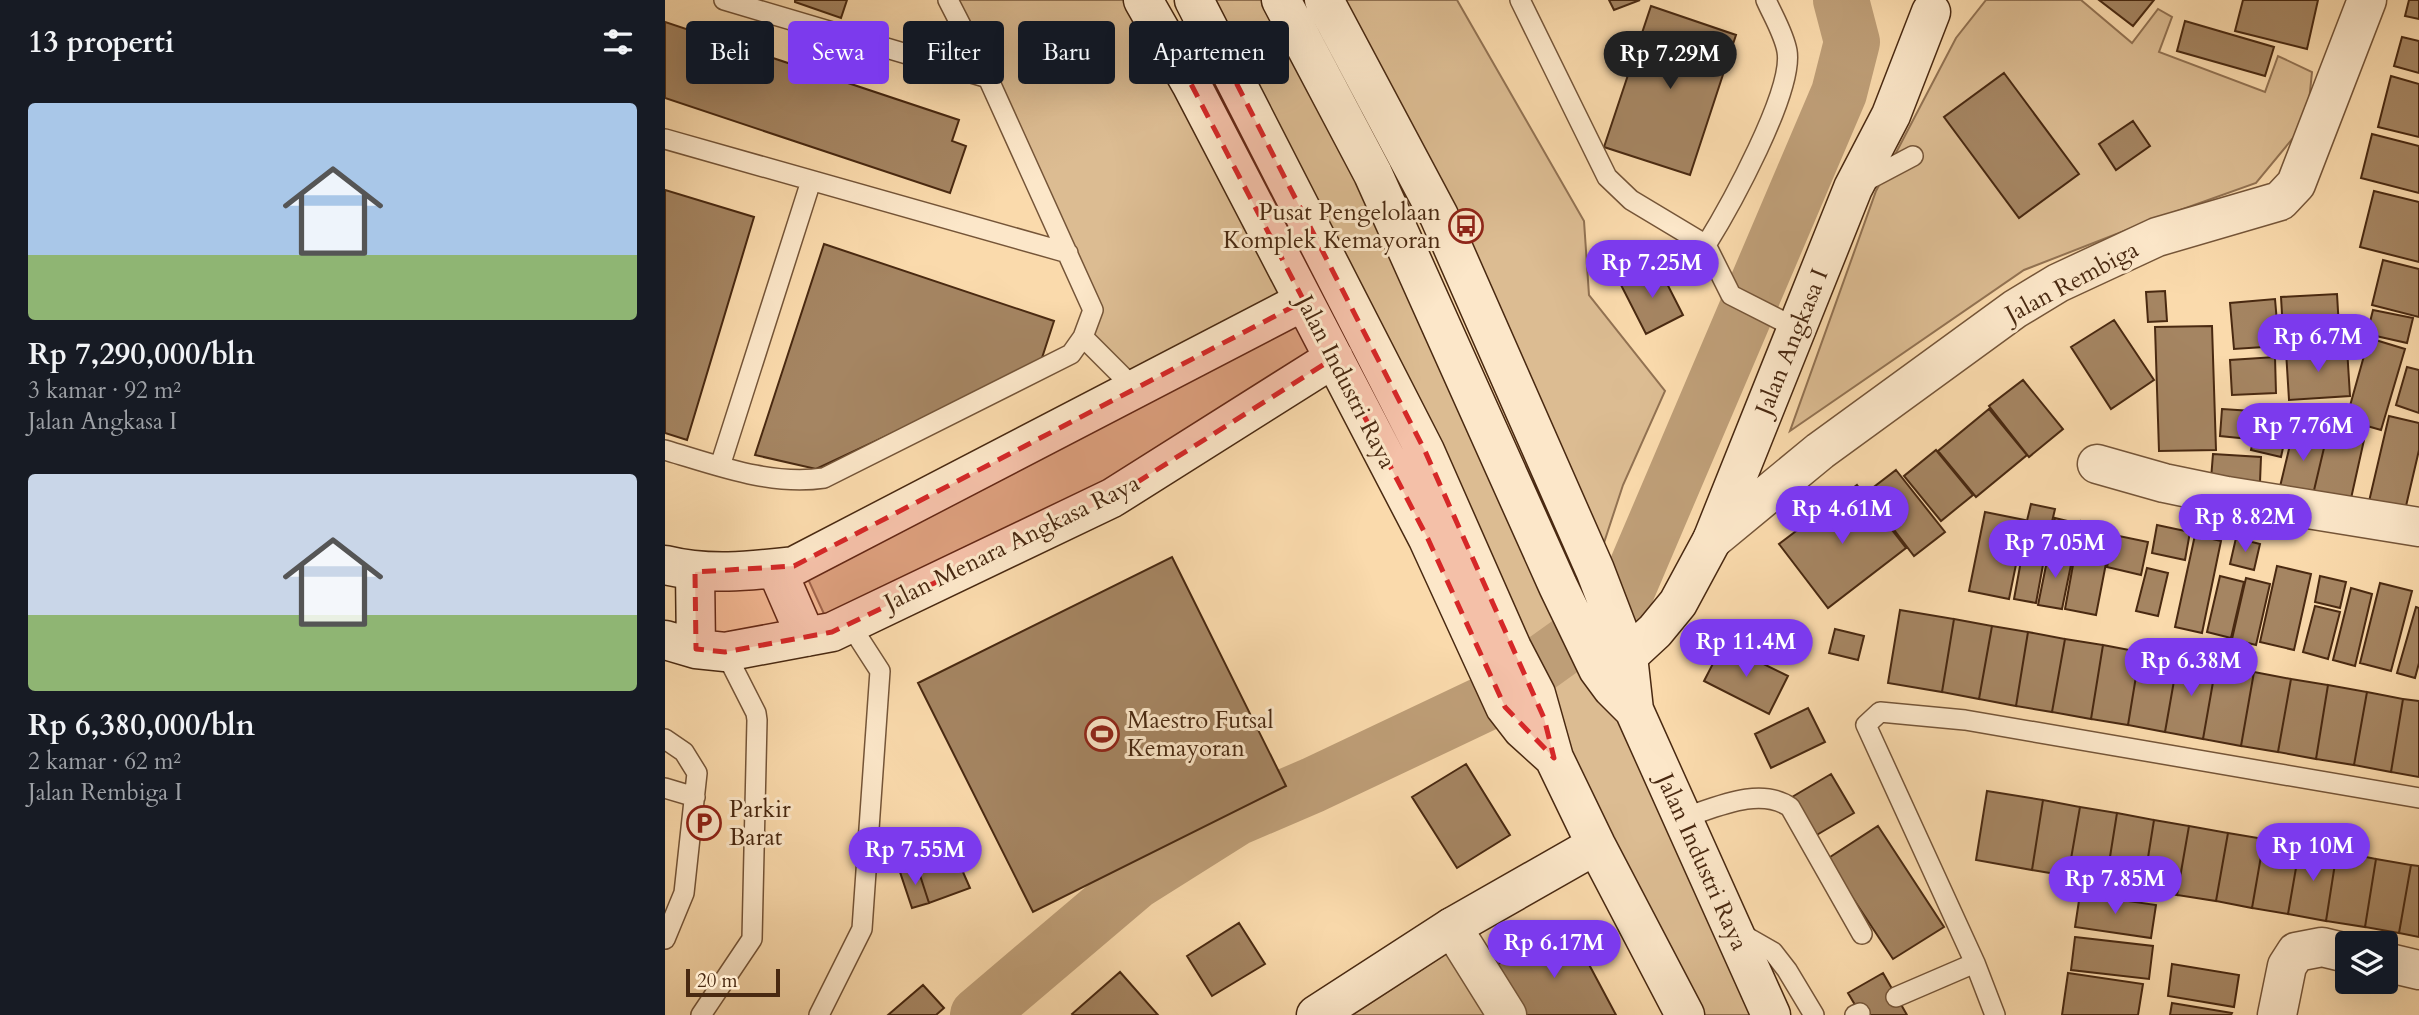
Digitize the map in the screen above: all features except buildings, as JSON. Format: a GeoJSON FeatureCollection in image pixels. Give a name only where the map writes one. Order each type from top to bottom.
{"type":"FeatureCollection","features":[{"type":"Feature","properties":{"kind":"street","name":"Jalan Industri Raya"},"geometry":{"type":"LineString","coordinates":[[1143,0],[1155,21]]}},
{"type":"Feature","properties":{"kind":"street","name":"Jalan Industri Raya"},"geometry":{"type":"LineString","coordinates":[[1193,0],[1204,21]]}},
{"type":"Feature","properties":{"kind":"street","name":"Jalan Industri Raya"},"geometry":{"type":"LineString","coordinates":[[1281,0],[1373,174],[1558,586],[1611,645]]}},
{"type":"Feature","properties":{"kind":"street","name":"Jalan Industri Raya"},"geometry":{"type":"LineString","coordinates":[[1324,0],[1440,216],[1595,570],[1611,645],[1634,710],[1771,1015]]}},
{"type":"Feature","properties":{"kind":"street","name":"Jalan Rembiga"},"geometry":{"type":"LineString","coordinates":[[1711,540],[1820,451],[2015,309],[2058,284],[2157,237],[2280,201],[2297,184],[2367,0]]}},
{"type":"Feature","properties":{"kind":"street","name":"Jalan Angkasa I"},"geometry":{"type":"LineString","coordinates":[[1611,645],[1655,631],[1678,603],[1711,540],[1784,323],[1891,114],[1933,4]]}},
{"type":"Feature","properties":{"kind":"street","name":"Jalan Industri Raya"},"geometry":{"type":"LineString","coordinates":[[1191,84],[1427,539],[1496,652],[1520,701],[1522,729],[1554,758],[1685,1015]]}},
{"type":"Feature","properties":{"kind":"street","name":"Jalan Industri Raya"},"geometry":{"type":"LineString","coordinates":[[1238,84],[1425,451],[1496,652]]}},
{"type":"Feature","properties":{"kind":"street"},"geometry":{"type":"LineString","coordinates":[[1373,174],[1440,216]]}},
{"type":"Feature","properties":{"kind":"street"},"geometry":{"type":"LineString","coordinates":[[695,647],[680,568],[739,573],[794,566],[1304,301]]}},
{"type":"Feature","properties":{"kind":"street","name":"Jalan Menara Angkasa Raya"},"geometry":{"type":"LineString","coordinates":[[695,647],[832,632],[1112,498],[1333,358]]}},
{"type":"Feature","properties":{"kind":"street"},"geometry":{"type":"LineString","coordinates":[[2097,464],[2164,484],[2419,527]]}},
{"type":"Feature","properties":{"kind":"street"},"geometry":{"type":"LineString","coordinates":[[776,568],[806,636]]}},
{"type":"Feature","properties":{"kind":"street"},"geometry":{"type":"LineString","coordinates":[[1315,1015],[1452,927],[1596,845]]}},
{"type":"Feature","properties":{"kind":"street"},"geometry":{"type":"LineString","coordinates":[[1452,927],[1507,1015]]}},
{"type":"Feature","properties":{"kind":"street"},"geometry":{"type":"LineString","coordinates":[[2277,1015],[2287,966],[2296,953],[2322,947],[2335,950]]}},
{"type":"Feature","properties":{"kind":"street"},"geometry":{"type":"LineString","coordinates":[[2398,965],[2419,970]]}},
{"type":"Feature","properties":{"kind":"lane"},"geometry":{"type":"LineString","coordinates":[[724,0],[754,4],[903,51]]}},
{"type":"Feature","properties":{"kind":"lane"},"geometry":{"type":"LineString","coordinates":[[948,0],[959,21]]}},
{"type":"Feature","properties":{"kind":"lane"},"geometry":{"type":"LineString","coordinates":[[1520,0],[1607,177],[1631,200],[1706,244],[1733,296],[1784,323]]}},
{"type":"Feature","properties":{"kind":"lane"},"geometry":{"type":"LineString","coordinates":[[1706,244],[1741,184],[1781,94],[1787,51],[1766,0]]}},
{"type":"Feature","properties":{"kind":"lane"},"geometry":{"type":"LineString","coordinates":[[665,450],[720,466],[787,480],[824,478],[1071,354],[1083,337],[1093,310],[991,84]]}},
{"type":"Feature","properties":{"kind":"lane"},"geometry":{"type":"LineString","coordinates":[[665,139],[1068,253]]}},
{"type":"Feature","properties":{"kind":"lane"},"geometry":{"type":"LineString","coordinates":[[1853,188],[1913,156]]}},
{"type":"Feature","properties":{"kind":"lane"},"geometry":{"type":"LineString","coordinates":[[720,466],[811,181]]}},
{"type":"Feature","properties":{"kind":"lane"},"geometry":{"type":"LineString","coordinates":[[1083,337],[1126,393]]}},
{"type":"Feature","properties":{"kind":"lane"},"geometry":{"type":"LineString","coordinates":[[819,1015],[862,929],[880,671],[849,623]]}},
{"type":"Feature","properties":{"kind":"lane"},"geometry":{"type":"LineString","coordinates":[[695,647],[756,713],[757,720],[752,939],[701,1015]]}},
{"type":"Feature","properties":{"kind":"lane"},"geometry":{"type":"LineString","coordinates":[[1995,1015],[1975,963],[1866,725],[1880,712],[1965,719],[2419,798]]}},
{"type":"Feature","properties":{"kind":"lane"},"geometry":{"type":"LineString","coordinates":[[665,739],[684,752],[697,773],[684,893],[665,939]]}},
{"type":"Feature","properties":{"kind":"lane"},"geometry":{"type":"LineString","coordinates":[[665,788],[695,797]]}},
{"type":"Feature","properties":{"kind":"lane"},"geometry":{"type":"LineString","coordinates":[[1683,818],[1738,801],[1778,799],[1790,807],[1862,934]]}},
{"type":"Feature","properties":{"kind":"lane"},"geometry":{"type":"LineString","coordinates":[[1731,927],[1773,952],[1814,1015]]}},
{"type":"Feature","properties":{"kind":"lane"},"geometry":{"type":"LineString","coordinates":[[1896,997],[1975,963]]}},
{"type":"Feature","properties":{"kind":"highlighted area"},"geometry":{"type":"Polygon","coordinates":[[[1226,63],[1425,451],[1544,718],[1554,758],[1505,707],[1428,539],[1334,358],[1112,498],[832,632],[725,652],[696,649],[695,572],[794,566],[1304,301],[1191,84],[1226,63]]]}},
{"type":"Feature","properties":{"kind":"shaded area"},"geometry":{"type":"Polygon","coordinates":[[[953,0],[1147,0],[1158,21],[1129,21],[1129,84],[1191,84],[1334,358],[830,627],[802,566],[1135,388],[1085,337],[1094,310],[991,84],[1004,84],[1004,21],[963,21],[953,0]]]}},
{"type":"Feature","properties":{"kind":"shaded area"},"geometry":{"type":"Polygon","coordinates":[[[1193,0],[1281,0],[1771,1015],[1685,1015],[1234,84],[1289,84],[1289,21],[1203,21],[1193,0]]]}},
{"type":"Feature","properties":{"kind":"shaded area"},"geometry":{"type":"Polygon","coordinates":[[[1326,0],[1457,0],[1584,221],[1589,295],[1665,391],[1623,485],[1595,570],[1326,0]]]}},
{"type":"Feature","properties":{"kind":"shaded area"},"geometry":{"type":"Polygon","coordinates":[[[1986,0],[2081,0],[2132,43],[2158,9],[2172,17],[2159,52],[2265,92],[2278,56],[2312,72],[2307,121],[2256,183],[2024,270],[1790,431],[1876,191],[1956,38],[1986,0]]]}},
{"type":"Feature","properties":{"kind":"shaded area"},"geometry":{"type":"Polygon","coordinates":[[[1447,953],[1485,1015],[1352,1015],[1447,953]]]}},
{"type":"Feature","properties":{"kind":"waterway"},"geometry":{"type":"LineString","coordinates":[[978,1015],[1136,881],[1236,818],[1313,785],[1486,703],[1620,607],[1839,93],[1852,42],[1841,0]]}},
{"type":"Feature","properties":{"kind":"place","name":"Pusat Pengelolaan Komplek Kemayoran"},"geometry":{"type":"Point","coordinates":[1466,226]}},
{"type":"Feature","properties":{"kind":"place","name":"Maestro Futsal Kemayoran"},"geometry":{"type":"Point","coordinates":[1102,734]}},
{"type":"Feature","properties":{"kind":"place","name":"Parkir Barat"},"geometry":{"type":"Point","coordinates":[704,823]}}]}
